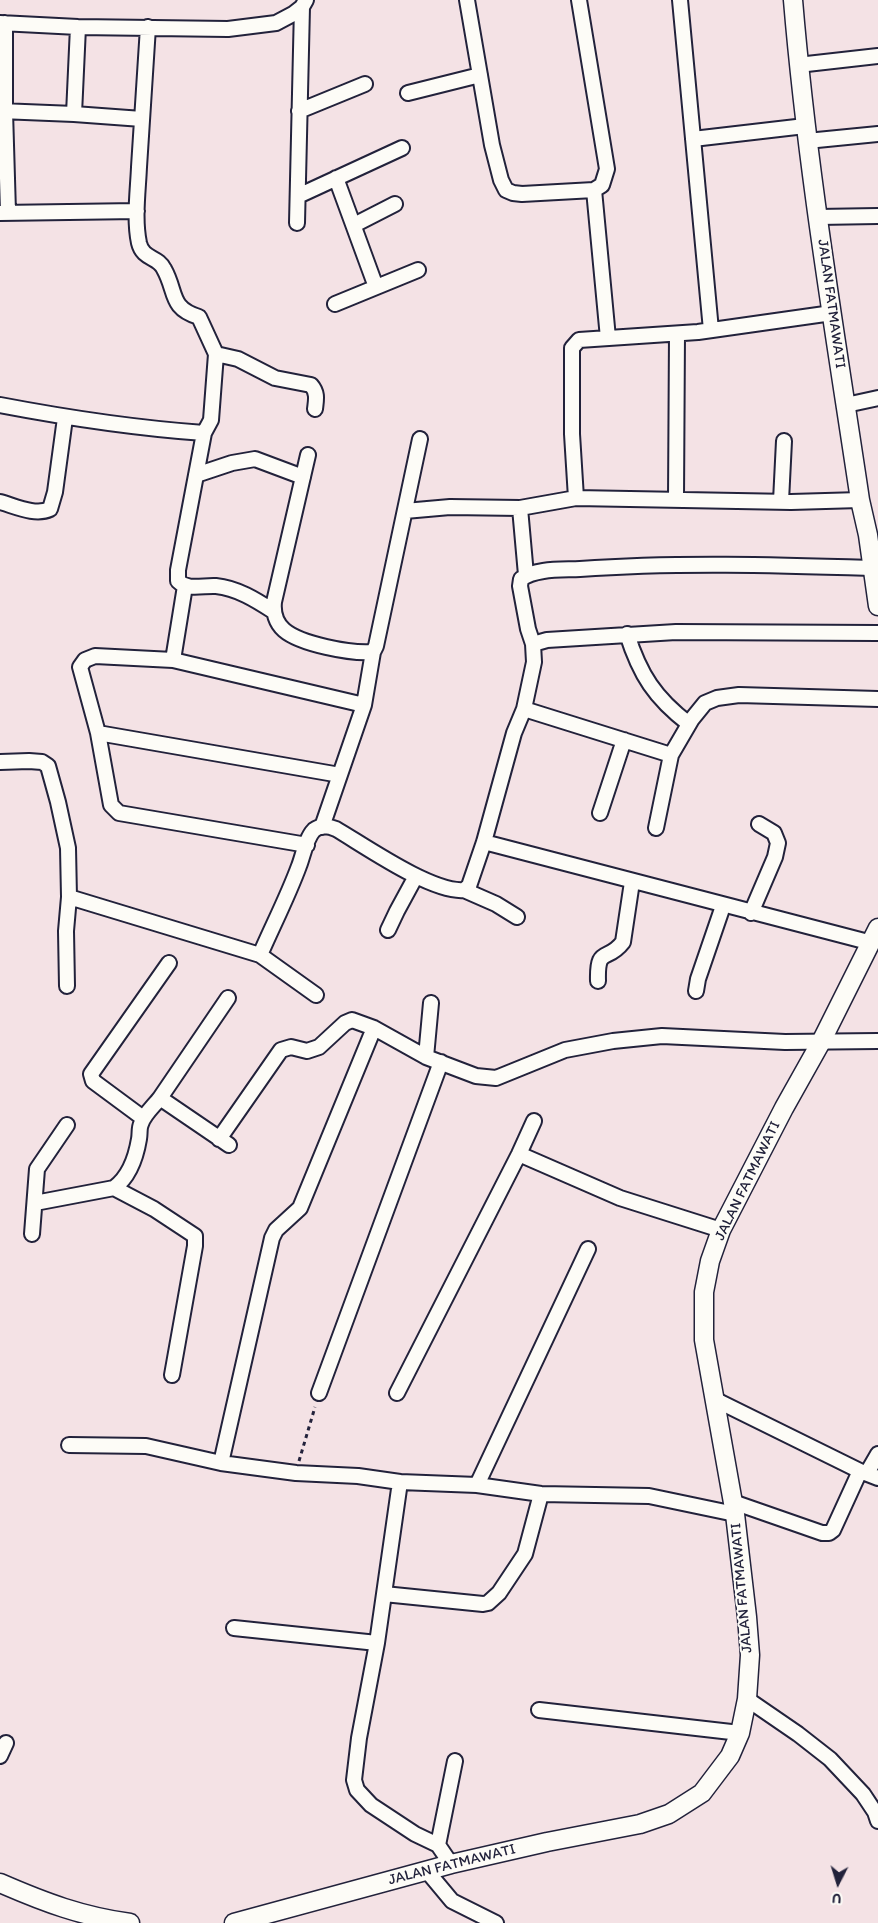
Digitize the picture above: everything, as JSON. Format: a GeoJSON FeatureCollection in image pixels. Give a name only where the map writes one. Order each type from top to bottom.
{"type":"FeatureCollection","features":[{"type":"Feature","properties":{"kind":"street"},"geometry":{"type":"LineString","coordinates":[[467,0],[492,145],[501,180],[506,190],[513,194],[594,190],[602,185],[607,169],[579,0]]}},
{"type":"Feature","properties":{"kind":"street"},"geometry":{"type":"LineString","coordinates":[[680,0],[711,330]]}},
{"type":"Feature","properties":{"kind":"street","name":"JALAN FATMAWATI"},"geometry":{"type":"LineString","coordinates":[[793,0],[798,65],[823,262],[878,606]]}},
{"type":"Feature","properties":{"kind":"street"},"geometry":{"type":"LineString","coordinates":[[137,211],[4,212],[3,23],[78,27],[228,29],[276,23],[293,14],[304,3]]}},
{"type":"Feature","properties":{"kind":"street"},"geometry":{"type":"LineString","coordinates":[[297,223],[299,111],[304,3]]}},
{"type":"Feature","properties":{"kind":"street"},"geometry":{"type":"LineString","coordinates":[[74,114],[78,27]]}},
{"type":"Feature","properties":{"kind":"street"},"geometry":{"type":"LineString","coordinates":[[148,27],[137,211],[139,243],[147,257],[164,267],[170,281],[173,298],[180,309],[199,317],[216,354],[211,420],[204,433],[178,570],[178,581],[185,586],[215,586],[234,590],[273,611]]}},
{"type":"Feature","properties":{"kind":"street"},"geometry":{"type":"LineString","coordinates":[[798,65],[878,56]]}},
{"type":"Feature","properties":{"kind":"street"},"geometry":{"type":"LineString","coordinates":[[408,94],[480,75]]}},
{"type":"Feature","properties":{"kind":"street"},"geometry":{"type":"LineString","coordinates":[[299,111],[365,84]]}},
{"type":"Feature","properties":{"kind":"street"},"geometry":{"type":"LineString","coordinates":[[2,111],[142,119]]}},
{"type":"Feature","properties":{"kind":"street"},"geometry":{"type":"LineString","coordinates":[[693,139],[806,133],[878,134]]}},
{"type":"Feature","properties":{"kind":"street"},"geometry":{"type":"LineString","coordinates":[[298,196],[402,148]]}},
{"type":"Feature","properties":{"kind":"street"},"geometry":{"type":"LineString","coordinates":[[336,178],[376,287]]}},
{"type":"Feature","properties":{"kind":"street"},"geometry":{"type":"LineString","coordinates":[[594,190],[608,338]]}},
{"type":"Feature","properties":{"kind":"street"},"geometry":{"type":"LineString","coordinates":[[354,225],[395,204]]}},
{"type":"Feature","properties":{"kind":"street"},"geometry":{"type":"LineString","coordinates":[[818,217],[878,216]]}},
{"type":"Feature","properties":{"kind":"street"},"geometry":{"type":"LineString","coordinates":[[335,304],[418,270]]}},
{"type":"Feature","properties":{"kind":"street"},"geometry":{"type":"LineString","coordinates":[[576,498],[572,434],[572,348],[579,340],[676,334],[832,313]]}},
{"type":"Feature","properties":{"kind":"street"},"geometry":{"type":"LineString","coordinates":[[676,334],[676,499]]}},
{"type":"Feature","properties":{"kind":"street"},"geometry":{"type":"LineString","coordinates":[[216,354],[238,358],[275,378],[311,385],[317,396],[315,409]]}},
{"type":"Feature","properties":{"kind":"street"},"geometry":{"type":"LineString","coordinates":[[846,404],[878,398]]}},
{"type":"Feature","properties":{"kind":"street"},"geometry":{"type":"LineString","coordinates":[[0,405],[65,418],[150,429],[204,433]]}},
{"type":"Feature","properties":{"kind":"street"},"geometry":{"type":"LineString","coordinates":[[0,502],[29,510],[44,512],[50,509],[55,492],[65,418]]}},
{"type":"Feature","properties":{"kind":"street"},"geometry":{"type":"LineString","coordinates":[[322,827],[364,705],[372,652],[376,646],[420,440]]}},
{"type":"Feature","properties":{"kind":"street"},"geometry":{"type":"LineString","coordinates":[[781,501],[784,441]]}},
{"type":"Feature","properties":{"kind":"street"},"geometry":{"type":"LineString","coordinates":[[308,454],[273,611],[282,629],[291,635],[322,646],[362,653],[372,652]]}},
{"type":"Feature","properties":{"kind":"street"},"geometry":{"type":"LineString","coordinates":[[196,475],[232,463],[255,459],[303,478]]}},
{"type":"Feature","properties":{"kind":"street"},"geometry":{"type":"LineString","coordinates":[[405,511],[450,507],[520,508],[576,498],[781,501],[860,500]]}},
{"type":"Feature","properties":{"kind":"street"},"geometry":{"type":"LineString","coordinates":[[520,508],[526,575]]}},
{"type":"Feature","properties":{"kind":"street"},"geometry":{"type":"LineString","coordinates":[[464,890],[472,881],[484,842],[514,733],[524,709],[534,662],[533,644],[520,586],[521,579],[526,575],[537,572],[598,568],[734,564],[872,568]]}},
{"type":"Feature","properties":{"kind":"street"},"geometry":{"type":"LineString","coordinates":[[173,660],[185,586]]}},
{"type":"Feature","properties":{"kind":"street"},"geometry":{"type":"LineString","coordinates":[[533,644],[547,640],[676,632],[878,633]]}},
{"type":"Feature","properties":{"kind":"street"},"geometry":{"type":"LineString","coordinates":[[627,634],[632,649],[651,688],[668,708],[689,724]]}},
{"type":"Feature","properties":{"kind":"street"},"geometry":{"type":"LineString","coordinates":[[307,845],[119,812],[111,805],[98,733],[80,667],[85,660],[95,656],[173,660],[364,705]]}},
{"type":"Feature","properties":{"kind":"street"},"geometry":{"type":"LineString","coordinates":[[656,828],[671,755],[689,724],[705,703],[717,698],[732,696],[878,699]]}},
{"type":"Feature","properties":{"kind":"street"},"geometry":{"type":"LineString","coordinates":[[524,709],[671,755]]}},
{"type":"Feature","properties":{"kind":"street"},"geometry":{"type":"LineString","coordinates":[[98,733],[340,775]]}},
{"type":"Feature","properties":{"kind":"street"},"geometry":{"type":"LineString","coordinates":[[600,813],[624,740]]}},
{"type":"Feature","properties":{"kind":"street"},"geometry":{"type":"LineString","coordinates":[[0,762],[35,761],[42,762],[48,766],[68,848],[67,986]]}},
{"type":"Feature","properties":{"kind":"street"},"geometry":{"type":"LineString","coordinates":[[751,913],[775,856],[778,843],[774,832],[759,824]]}},
{"type":"Feature","properties":{"kind":"street"},"geometry":{"type":"LineString","coordinates":[[260,955],[307,845],[315,829],[322,827],[329,826],[336,829],[416,876],[447,889],[464,890],[496,904],[517,917]]}},
{"type":"Feature","properties":{"kind":"street"},"geometry":{"type":"LineString","coordinates":[[484,842],[751,913],[875,936]]}},
{"type":"Feature","properties":{"kind":"street"},"geometry":{"type":"LineString","coordinates":[[388,930],[396,911],[416,876]]}},
{"type":"Feature","properties":{"kind":"street"},"geometry":{"type":"LineString","coordinates":[[598,981],[599,962],[602,957],[619,948],[623,942],[632,882]]}},
{"type":"Feature","properties":{"kind":"street"},"geometry":{"type":"LineString","coordinates":[[69,897],[260,955],[316,995]]}},
{"type":"Feature","properties":{"kind":"street"},"geometry":{"type":"LineString","coordinates":[[696,991],[698,979],[723,906]]}},
{"type":"Feature","properties":{"kind":"street","name":"JALAN FATMAWATI"},"geometry":{"type":"LineString","coordinates":[[234,1923],[451,1864],[547,1842],[640,1824],[669,1814],[702,1793],[730,1756],[740,1733],[746,1699],[750,1655],[734,1508],[704,1340],[704,1292],[710,1261],[721,1230],[875,936]]}},
{"type":"Feature","properties":{"kind":"street"},"geometry":{"type":"LineString","coordinates":[[143,1118],[91,1078],[104,1055],[169,963]]}},
{"type":"Feature","properties":{"kind":"street"},"geometry":{"type":"LineString","coordinates":[[34,1203],[114,1188],[126,1177],[139,1142],[140,1124],[143,1118],[160,1098],[228,998]]}},
{"type":"Feature","properties":{"kind":"street"},"geometry":{"type":"LineString","coordinates":[[426,1057],[431,1003]]}},
{"type":"Feature","properties":{"kind":"street"},"geometry":{"type":"LineString","coordinates":[[160,1098],[224,1142],[281,1050],[291,1047],[308,1051],[319,1048],[345,1023],[352,1020],[374,1028],[426,1057],[476,1076],[496,1078],[565,1050],[613,1041],[652,1037],[821,1042],[878,1041]]}},
{"type":"Feature","properties":{"kind":"street"},"geometry":{"type":"LineString","coordinates":[[221,1464],[272,1238],[276,1230],[300,1208],[374,1028]]}},
{"type":"Feature","properties":{"kind":"street"},"geometry":{"type":"LineString","coordinates":[[319,1393],[441,1062]]}},
{"type":"Feature","properties":{"kind":"street"},"geometry":{"type":"LineString","coordinates":[[397,1393],[534,1121]]}},
{"type":"Feature","properties":{"kind":"street"},"geometry":{"type":"LineString","coordinates":[[32,1234],[37,1169],[67,1125]]}},
{"type":"Feature","properties":{"kind":"street"},"geometry":{"type":"LineString","coordinates":[[519,1154],[620,1198],[721,1230]]}},
{"type":"Feature","properties":{"kind":"street"},"geometry":{"type":"LineString","coordinates":[[114,1188],[154,1209],[195,1236],[195,1246],[172,1375]]}},
{"type":"Feature","properties":{"kind":"street"},"geometry":{"type":"LineString","coordinates":[[477,1484],[588,1248]]}},
{"type":"Feature","properties":{"kind":"street"},"geometry":{"type":"LineString","coordinates":[[716,1400],[868,1474]]}},
{"type":"Feature","properties":{"kind":"street"},"geometry":{"type":"LineString","coordinates":[[69,1445],[146,1446],[221,1464],[296,1473],[358,1476],[400,1482],[477,1484],[541,1494],[649,1496],[734,1508],[822,1533],[829,1533],[833,1530],[868,1474],[878,1454]]}},
{"type":"Feature","properties":{"kind":"street"},"geometry":{"type":"LineString","coordinates":[[400,1482],[377,1643],[359,1738],[355,1771],[356,1785],[361,1796],[371,1805],[415,1834],[438,1845],[451,1864]]}},
{"type":"Feature","properties":{"kind":"street"},"geometry":{"type":"LineString","coordinates":[[384,1594],[483,1604],[488,1602],[499,1593],[525,1554],[541,1494]]}},
{"type":"Feature","properties":{"kind":"street"},"geometry":{"type":"LineString","coordinates":[[234,1628],[377,1643]]}},
{"type":"Feature","properties":{"kind":"street"},"geometry":{"type":"LineString","coordinates":[[746,1699],[798,1734],[830,1759],[863,1794],[876,1812],[878,1821]]}},
{"type":"Feature","properties":{"kind":"street"},"geometry":{"type":"LineString","coordinates":[[539,1710],[740,1733]]}},
{"type":"Feature","properties":{"kind":"street"},"geometry":{"type":"LineString","coordinates":[[0,1756],[6,1743]]}},
{"type":"Feature","properties":{"kind":"street"},"geometry":{"type":"LineString","coordinates":[[438,1845],[455,1761]]}},
{"type":"Feature","properties":{"kind":"street"},"geometry":{"type":"LineString","coordinates":[[427,1871],[452,1901],[496,1923]]}},
{"type":"Feature","properties":{"kind":"street"},"geometry":{"type":"LineString","coordinates":[[0,1883],[47,1903],[97,1918],[130,1923]]}},
{"type":"Feature","properties":{"kind":"path"},"geometry":{"type":"LineString","coordinates":[[296,1473],[319,1393]]}}]}
